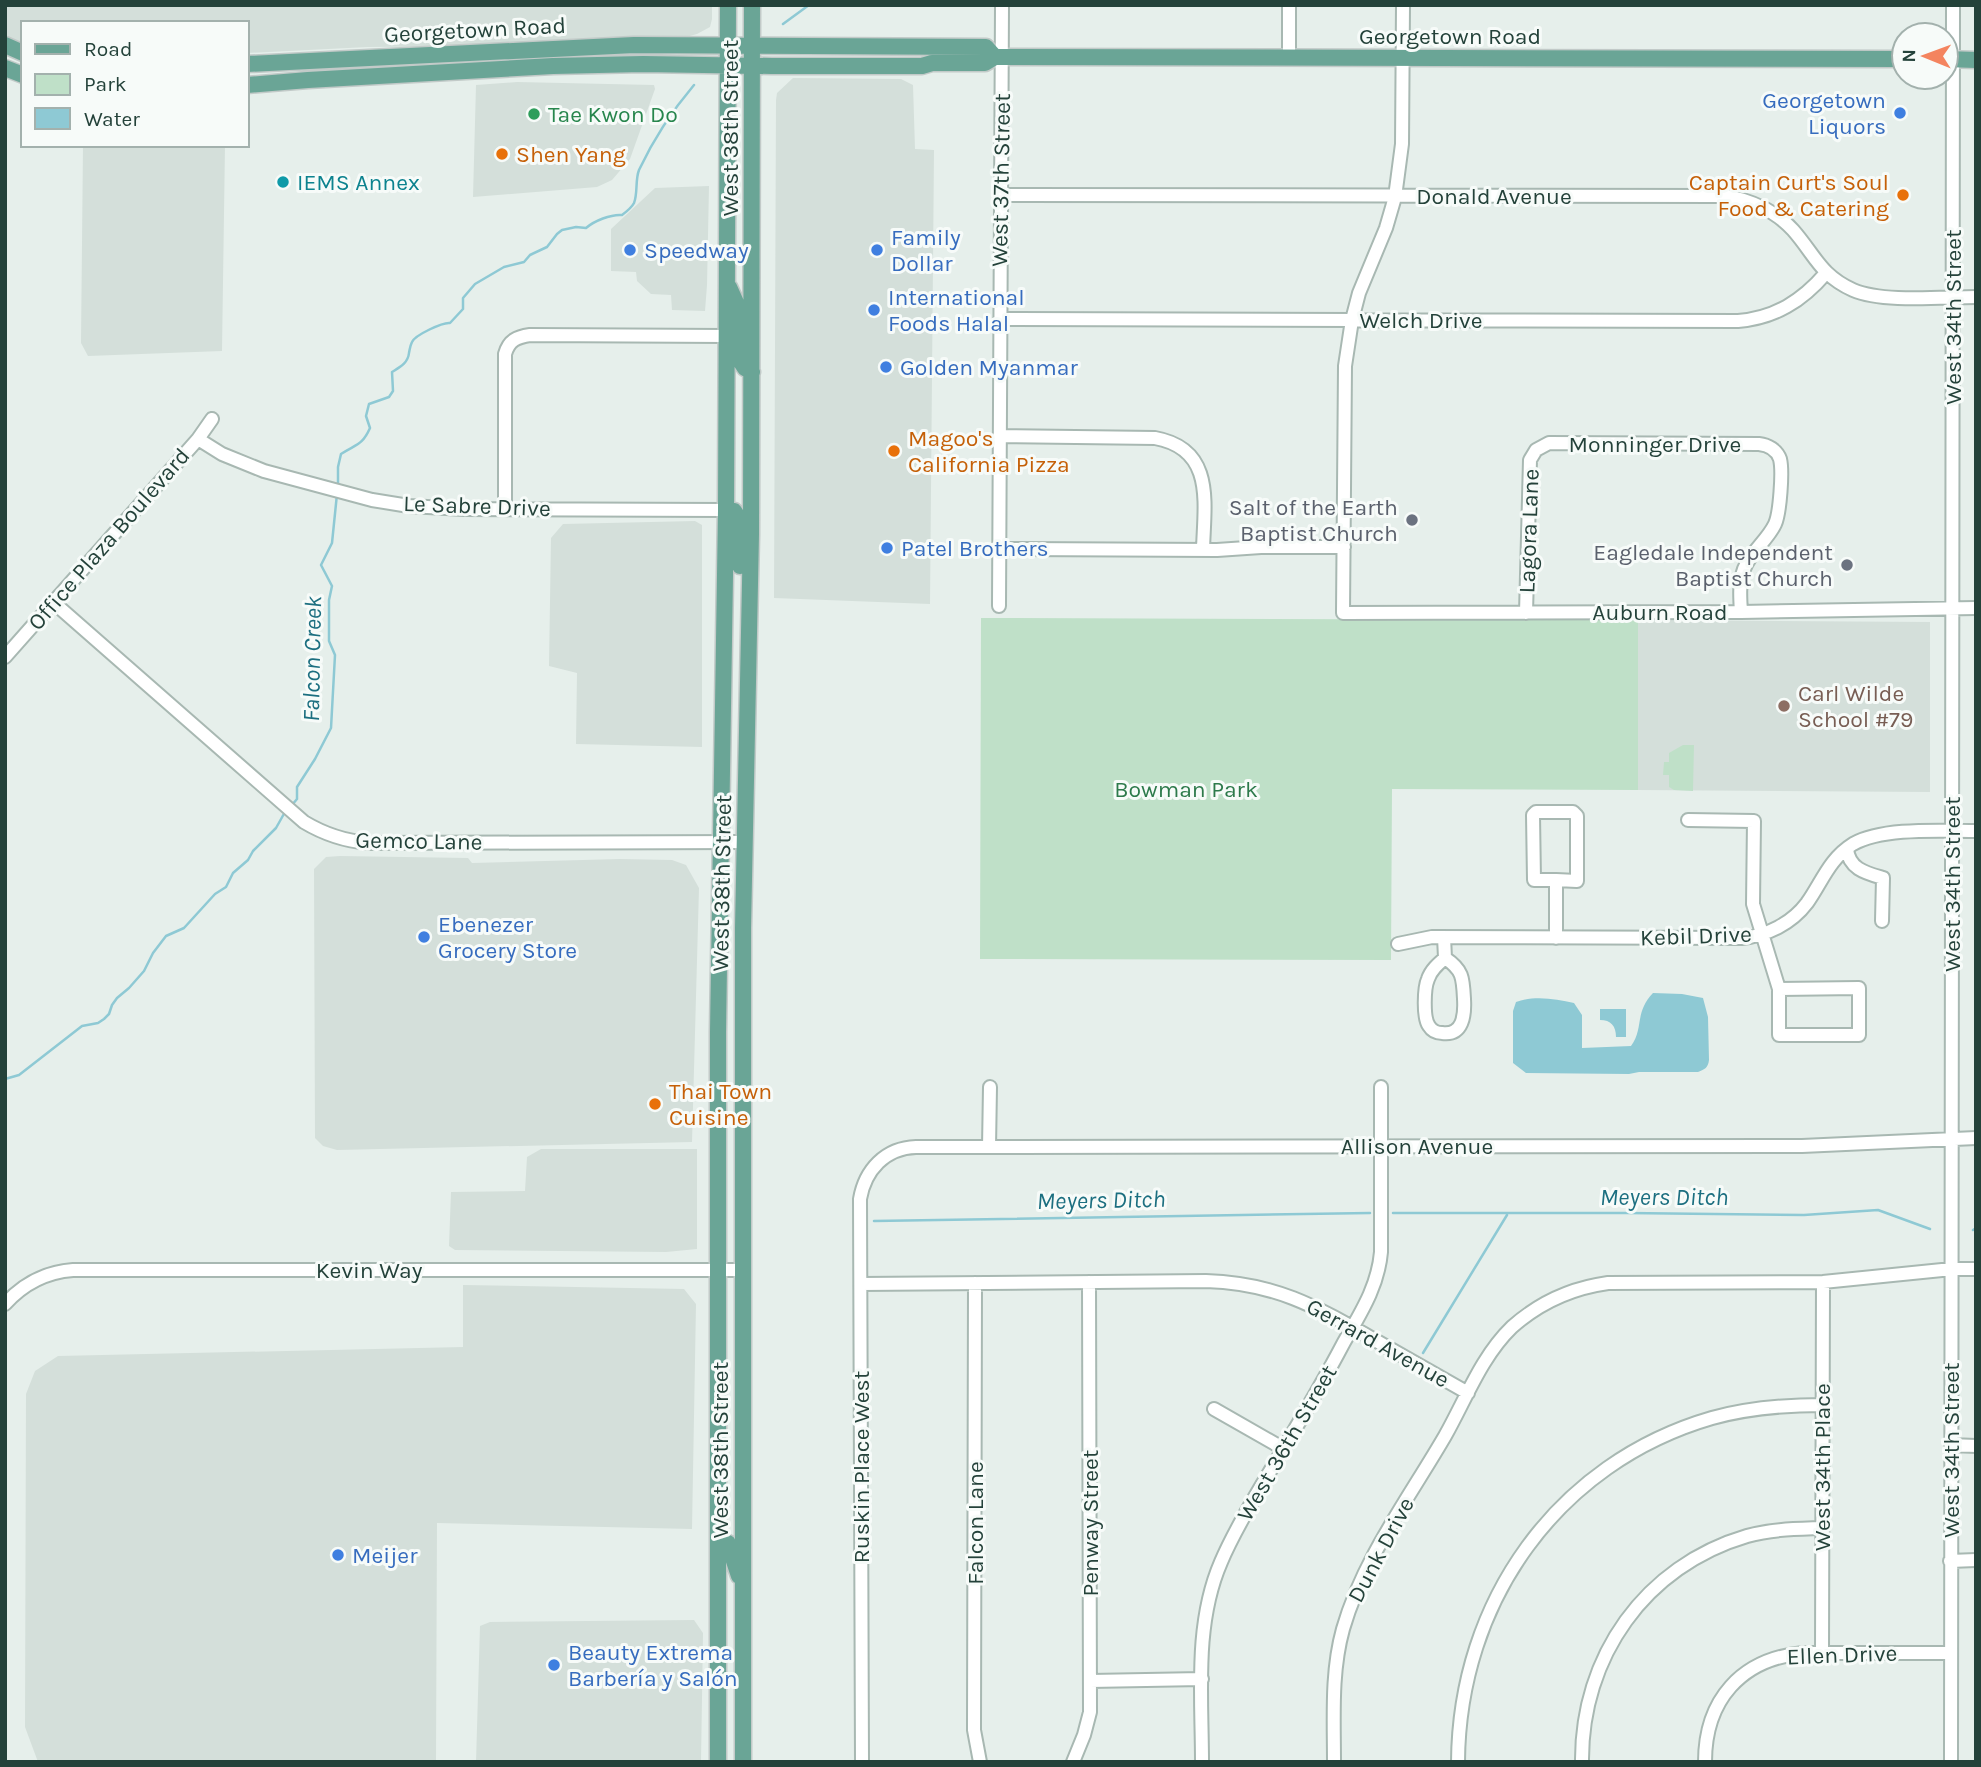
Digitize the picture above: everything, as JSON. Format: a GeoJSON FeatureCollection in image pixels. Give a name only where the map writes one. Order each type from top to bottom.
{"type":"FeatureCollection","features":[{"type":"Feature","properties":{"kind":"main road","name":"West 38th Street"},"geometry":{"type":"LineString","coordinates":[[718,1762],[718,1271],[728,5]]}},
{"type":"Feature","properties":{"kind":"main road","name":"West 38th Street"},"geometry":{"type":"LineString","coordinates":[[743,1758],[743,928],[750,631],[752,5]]}},
{"type":"Feature","properties":{"kind":"main road"},"geometry":{"type":"LineString","coordinates":[[5,45],[21,52]]}},
{"type":"Feature","properties":{"kind":"main road","name":"Georgetown Road"},"geometry":{"type":"LineString","coordinates":[[248,64],[622,46],[986,47],[999,57]]}},
{"type":"Feature","properties":{"kind":"main road","name":"Georgetown Road"},"geometry":{"type":"LineString","coordinates":[[248,85],[552,66],[922,66],[932,63],[985,63],[999,57],[1890,60]]}},
{"type":"Feature","properties":{"kind":"main road"},"geometry":{"type":"LineString","coordinates":[[727,281],[738,307],[741,362],[752,372]]}},
{"type":"Feature","properties":{"kind":"main road"},"geometry":{"type":"LineString","coordinates":[[726,510],[737,514],[740,522],[740,579],[750,631]]}},
{"type":"Feature","properties":{"kind":"main road"},"geometry":{"type":"LineString","coordinates":[[718,1539],[728,1543],[742,1584]]}},
{"type":"Feature","properties":{"kind":"main road"},"geometry":{"type":"LineString","coordinates":[[718,1702],[729,1707],[743,1758]]}},
{"type":"Feature","properties":{"kind":"street","name":"West 37th Street"},"geometry":{"type":"LineString","coordinates":[[999,606],[999,57],[1002,5]]}},
{"type":"Feature","properties":{"kind":"street"},"geometry":{"type":"LineString","coordinates":[[1289,5],[1289,58]]}},
{"type":"Feature","properties":{"kind":"street"},"geometry":{"type":"LineString","coordinates":[[1000,549],[1203,550],[1344,547],[1345,366],[1352,320],[1362,285],[1387,228],[1395,197],[1402,144],[1403,5]]}},
{"type":"Feature","properties":{"kind":"street","name":"West 34th Street"},"geometry":{"type":"LineString","coordinates":[[1950,91],[1953,609],[1951,1762]]}},
{"type":"Feature","properties":{"kind":"street","name":"Donald Avenue"},"geometry":{"type":"LineString","coordinates":[[1000,195],[1727,196],[1750,202],[1775,215],[1795,233],[1826,273],[1841,284],[1867,294],[1891,297],[1952,297]]}},
{"type":"Feature","properties":{"kind":"street","name":"Welch Drive"},"geometry":{"type":"LineString","coordinates":[[1000,318],[1747,321],[1774,314],[1791,305],[1807,294],[1826,273]]}},
{"type":"Feature","properties":{"kind":"street"},"geometry":{"type":"LineString","coordinates":[[1952,297],[1976,297]]}},
{"type":"Feature","properties":{"kind":"street"},"geometry":{"type":"LineString","coordinates":[[505,509],[505,354],[513,340],[530,335],[727,336]]}},
{"type":"Feature","properties":{"kind":"street","name":"Office Plaza Boulevard"},"geometry":{"type":"LineString","coordinates":[[5,657],[198,439],[212,419]]}},
{"type":"Feature","properties":{"kind":"street"},"geometry":{"type":"LineString","coordinates":[[999,436],[1156,438],[1177,446],[1197,464],[1204,482],[1203,550]]}},
{"type":"Feature","properties":{"kind":"street","name":"Le Sabre Drive"},"geometry":{"type":"LineString","coordinates":[[198,439],[222,454],[282,477],[381,501],[422,507],[726,510]]}},
{"type":"Feature","properties":{"kind":"street","name":"Monninger Drive"},"geometry":{"type":"LineString","coordinates":[[1536,450],[1549,443],[1759,444],[1774,450],[1780,462],[1778,514],[1773,528],[1750,557],[1744,571],[1741,583],[1741,612]]}},
{"type":"Feature","properties":{"kind":"street","name":"Lagora Lane"},"geometry":{"type":"LineString","coordinates":[[1526,613],[1530,460],[1536,450]]}},
{"type":"Feature","properties":{"kind":"street","name":"Auburn Road"},"geometry":{"type":"LineString","coordinates":[[1344,547],[1343,613],[1741,612],[1976,608]]}},
{"type":"Feature","properties":{"kind":"street","name":"Gemco Lane"},"geometry":{"type":"LineString","coordinates":[[53,602],[301,819],[330,835],[368,843],[745,842]]}},
{"type":"Feature","properties":{"kind":"street"},"geometry":{"type":"LineString","coordinates":[[1573,811],[1577,816],[1577,881],[1556,880],[1534,880],[1533,815],[1536,812],[1573,811]]}},
{"type":"Feature","properties":{"kind":"street"},"geometry":{"type":"LineString","coordinates":[[1688,820],[1754,821],[1753,904],[1779,989],[1779,1035],[1859,1035],[1859,988],[1779,989]]}},
{"type":"Feature","properties":{"kind":"street","name":"Kebil Drive"},"geometry":{"type":"LineString","coordinates":[[1398,944],[1444,937],[1742,937],[1762,934],[1783,925],[1801,910],[1828,867],[1847,849],[1867,838],[1882,834],[1976,831]]}},
{"type":"Feature","properties":{"kind":"street"},"geometry":{"type":"LineString","coordinates":[[1847,849],[1850,860],[1856,867],[1883,878],[1882,921]]}},
{"type":"Feature","properties":{"kind":"street"},"geometry":{"type":"LineString","coordinates":[[1556,880],[1556,937]]}},
{"type":"Feature","properties":{"kind":"street"},"geometry":{"type":"LineString","coordinates":[[1444,937],[1445,958],[1432,971],[1427,981],[1424,1009],[1429,1027],[1435,1032],[1449,1034],[1460,1027],[1464,1017],[1464,999],[1460,970],[1445,958]]}},
{"type":"Feature","properties":{"kind":"street"},"geometry":{"type":"LineString","coordinates":[[989,1087],[989,1146]]}},
{"type":"Feature","properties":{"kind":"street","name":"West 36th Street"},"geometry":{"type":"LineString","coordinates":[[1202,1762],[1203,1637],[1207,1609],[1219,1565],[1239,1524],[1368,1300],[1380,1263],[1381,1087]]}},
{"type":"Feature","properties":{"kind":"street","name":"Allison Avenue"},"geometry":{"type":"LineString","coordinates":[[868,1173],[884,1156],[906,1147],[1802,1146],[1976,1138]]}},
{"type":"Feature","properties":{"kind":"street","name":"Ruskin Place West"},"geometry":{"type":"LineString","coordinates":[[862,1762],[860,1199],[868,1173]]}},
{"type":"Feature","properties":{"kind":"street","name":"Gerrard Avenue"},"geometry":{"type":"LineString","coordinates":[[861,1284],[1206,1281],[1247,1284],[1305,1301],[1468,1393],[1492,1350],[1511,1329],[1543,1305],[1599,1284],[1823,1282],[1976,1269]]}},
{"type":"Feature","properties":{"kind":"street","name":"Kevin Way"},"geometry":{"type":"LineString","coordinates":[[5,1304],[24,1286],[41,1277],[73,1270],[743,1270]]}},
{"type":"Feature","properties":{"kind":"street","name":"Penway Street"},"geometry":{"type":"LineString","coordinates":[[1073,1762],[1088,1719],[1090,1681],[1089,1282]]}},
{"type":"Feature","properties":{"kind":"street","name":"West 34th Place"},"geometry":{"type":"LineString","coordinates":[[1822,1652],[1823,1282]]}},
{"type":"Feature","properties":{"kind":"street","name":"Falcon Lane"},"geometry":{"type":"LineString","coordinates":[[975,1283],[974,1730],[980,1762]]}},
{"type":"Feature","properties":{"kind":"street","name":"Dunk Drive"},"geometry":{"type":"LineString","coordinates":[[1334,1762],[1335,1671],[1349,1610],[1371,1561],[1468,1393]]}},
{"type":"Feature","properties":{"kind":"street"},"geometry":{"type":"LineString","coordinates":[[1458,1762],[1462,1700],[1482,1626],[1521,1554],[1553,1514],[1616,1462],[1648,1443],[1682,1428],[1746,1410],[1823,1405]]}},
{"type":"Feature","properties":{"kind":"street"},"geometry":{"type":"LineString","coordinates":[[1214,1409],[1284,1449]]}},
{"type":"Feature","properties":{"kind":"street"},"geometry":{"type":"LineString","coordinates":[[1951,1446],[1976,1446]]}},
{"type":"Feature","properties":{"kind":"street"},"geometry":{"type":"LineString","coordinates":[[1582,1762],[1587,1707],[1601,1663],[1627,1620],[1649,1593],[1684,1564],[1725,1544],[1774,1531],[1822,1528]]}},
{"type":"Feature","properties":{"kind":"street"},"geometry":{"type":"LineString","coordinates":[[1951,1561],[1976,1560]]}},
{"type":"Feature","properties":{"kind":"street","name":"Ellen Drive"},"geometry":{"type":"LineString","coordinates":[[1705,1762],[1707,1734],[1716,1708],[1738,1679],[1758,1665],[1780,1656],[1822,1652],[1951,1653]]}},
{"type":"Feature","properties":{"kind":"street"},"geometry":{"type":"LineString","coordinates":[[1090,1681],[1202,1679]]}},
{"type":"Feature","properties":{"kind":"shaded area"},"geometry":{"type":"Polygon","coordinates":[[[5,5],[712,5],[710,27],[682,38],[617,37],[502,46],[368,47],[248,53],[248,21],[21,21],[21,44],[5,37],[5,5]]]}},
{"type":"Feature","properties":{"kind":"shaded area"},"geometry":{"type":"Polygon","coordinates":[[[793,78],[901,79],[913,85],[915,149],[934,150],[930,604],[774,598],[776,100],[777,93],[793,78]]]}},
{"type":"Feature","properties":{"kind":"shaded area"},"geometry":{"type":"Polygon","coordinates":[[[517,82],[654,85],[655,89],[630,159],[612,180],[597,187],[473,197],[476,85],[517,82]]]}},
{"type":"Feature","properties":{"kind":"shaded area"},"geometry":{"type":"Polygon","coordinates":[[[83,147],[225,147],[222,351],[88,356],[81,343],[83,147]]]}},
{"type":"Feature","properties":{"kind":"shaded area"},"geometry":{"type":"Polygon","coordinates":[[[709,186],[705,311],[672,310],[671,295],[651,294],[637,281],[636,272],[611,271],[611,229],[655,188],[709,186]]]}},
{"type":"Feature","properties":{"kind":"shaded area"},"geometry":{"type":"Polygon","coordinates":[[[695,521],[702,525],[702,747],[576,744],[577,673],[549,666],[551,538],[563,524],[695,521]]]}},
{"type":"Feature","properties":{"kind":"shaded area","name":"Carl Wilde School #79"},"geometry":{"type":"Polygon","coordinates":[[[1638,620],[1930,622],[1930,792],[1638,790],[1638,620]]]}},
{"type":"Feature","properties":{"kind":"shaded area"},"geometry":{"type":"Polygon","coordinates":[[[326,857],[468,858],[472,863],[672,860],[686,865],[699,888],[692,1142],[337,1150],[323,1146],[315,1138],[314,869],[326,857]]]}},
{"type":"Feature","properties":{"kind":"shaded area"},"geometry":{"type":"Polygon","coordinates":[[[541,1149],[697,1149],[697,1249],[666,1252],[455,1250],[449,1246],[451,1192],[525,1191],[527,1157],[541,1149]]]}},
{"type":"Feature","properties":{"kind":"shaded area"},"geometry":{"type":"Polygon","coordinates":[[[463,1285],[684,1289],[696,1304],[692,1529],[437,1523],[436,1762],[38,1762],[25,1727],[26,1394],[35,1371],[58,1356],[463,1347],[463,1285]]]}},
{"type":"Feature","properties":{"kind":"shaded area"},"geometry":{"type":"Polygon","coordinates":[[[694,1620],[703,1633],[701,1762],[476,1762],[480,1626],[490,1622],[694,1620]]]}},
{"type":"Feature","properties":{"kind":"green space","name":"Bowman Park"},"geometry":{"type":"Polygon","coordinates":[[[981,618],[1638,620],[1638,790],[1392,789],[1391,960],[980,959],[981,618]]]}},
{"type":"Feature","properties":{"kind":"green space"},"geometry":{"type":"Polygon","coordinates":[[[1683,745],[1694,745],[1693,791],[1674,790],[1669,787],[1669,775],[1663,775],[1664,762],[1669,762],[1669,753],[1683,745]]]}},
{"type":"Feature","properties":{"kind":"water"},"geometry":{"type":"Polygon","coordinates":[[[1653,993],[1703,998],[1708,1017],[1709,1060],[1704,1069],[1698,1072],[1629,1074],[1526,1073],[1513,1063],[1513,1011],[1516,1002],[1538,998],[1574,1003],[1582,1015],[1582,1048],[1631,1046],[1643,1007],[1653,993]]]}},
{"type":"Feature","properties":{"kind":"water"},"geometry":{"type":"Polygon","coordinates":[[[1600,1009],[1626,1009],[1626,1037],[1616,1037],[1612,1024],[1600,1020],[1600,1009]]]}},
{"type":"Feature","properties":{"kind":"waterway","name":"Falcon Creek"},"geometry":{"type":"LineString","coordinates":[[783,24],[809,5]]}},
{"type":"Feature","properties":{"kind":"waterway","name":"Falcon Creek"},"geometry":{"type":"LineString","coordinates":[[338,487],[341,454],[358,444],[367,434],[370,428],[366,416],[369,404],[389,397],[393,391],[392,372],[405,362],[414,339],[450,323],[463,309],[463,298],[475,284],[504,267],[524,262],[530,255],[547,247],[562,230],[586,228],[603,218],[622,215],[629,209],[634,203],[638,174],[645,158],[664,125],[694,85]]}},
{"type":"Feature","properties":{"kind":"waterway","name":"Falcon Creek"},"geometry":{"type":"LineString","coordinates":[[292,805],[297,799],[297,787],[331,728],[335,655],[329,641],[329,600],[332,586],[321,565],[332,543],[337,494]]}},
{"type":"Feature","properties":{"kind":"waterway","name":"Falcon Creek"},"geometry":{"type":"LineString","coordinates":[[5,1079],[19,1075],[82,1026],[104,1019],[117,998],[144,971],[166,936],[184,928],[215,894],[226,887],[233,873],[276,828],[285,812]]}},
{"type":"Feature","properties":{"kind":"waterway","name":"Meyers Ditch"},"geometry":{"type":"LineString","coordinates":[[1393,1213],[1804,1215],[1878,1210],[1930,1229]]}},
{"type":"Feature","properties":{"kind":"waterway","name":"Meyers Ditch"},"geometry":{"type":"LineString","coordinates":[[874,1221],[1370,1213]]}},
{"type":"Feature","properties":{"kind":"waterway"},"geometry":{"type":"LineString","coordinates":[[1423,1353],[1507,1215]]}},
{"type":"Feature","properties":{"kind":"place","name":"Georgetown Liquors"},"geometry":{"type":"Point","coordinates":[1900,113]}},
{"type":"Feature","properties":{"kind":"place","name":"Tae Kwon Do"},"geometry":{"type":"Point","coordinates":[534,114]}},
{"type":"Feature","properties":{"kind":"place","name":"Shen Yang"},"geometry":{"type":"Point","coordinates":[502,154]}},
{"type":"Feature","properties":{"kind":"place","name":"IEMS Annex"},"geometry":{"type":"Point","coordinates":[283,182]}},
{"type":"Feature","properties":{"kind":"place","name":"Captain Curt's Soul Food & Catering"},"geometry":{"type":"Point","coordinates":[1903,195]}},
{"type":"Feature","properties":{"kind":"place","name":"Speedway"},"geometry":{"type":"Point","coordinates":[630,250]}},
{"type":"Feature","properties":{"kind":"place","name":"Family Dollar"},"geometry":{"type":"Point","coordinates":[877,250]}},
{"type":"Feature","properties":{"kind":"place","name":"International Foods Halal"},"geometry":{"type":"Point","coordinates":[874,310]}},
{"type":"Feature","properties":{"kind":"place","name":"Golden Myanmar"},"geometry":{"type":"Point","coordinates":[886,367]}},
{"type":"Feature","properties":{"kind":"place","name":"Magoo's California Pizza"},"geometry":{"type":"Point","coordinates":[894,451]}},
{"type":"Feature","properties":{"kind":"place","name":"Salt of the Earth Baptist Church"},"geometry":{"type":"Point","coordinates":[1412,520]}},
{"type":"Feature","properties":{"kind":"place","name":"Patel Brothers"},"geometry":{"type":"Point","coordinates":[887,548]}},
{"type":"Feature","properties":{"kind":"place","name":"Eagledale Independent Baptist Church"},"geometry":{"type":"Point","coordinates":[1847,565]}},
{"type":"Feature","properties":{"kind":"place","name":"Carl Wilde School #79"},"geometry":{"type":"Point","coordinates":[1784,706]}},
{"type":"Feature","properties":{"kind":"place","name":"Ebenezer Grocery Store"},"geometry":{"type":"Point","coordinates":[424,937]}},
{"type":"Feature","properties":{"kind":"place","name":"Thai Town Cuisine"},"geometry":{"type":"Point","coordinates":[655,1104]}},
{"type":"Feature","properties":{"kind":"place","name":"Meijer"},"geometry":{"type":"Point","coordinates":[338,1555]}},
{"type":"Feature","properties":{"kind":"place","name":"Beauty Extrema Barbería y Salón"},"geometry":{"type":"Point","coordinates":[554,1665]}}]}
